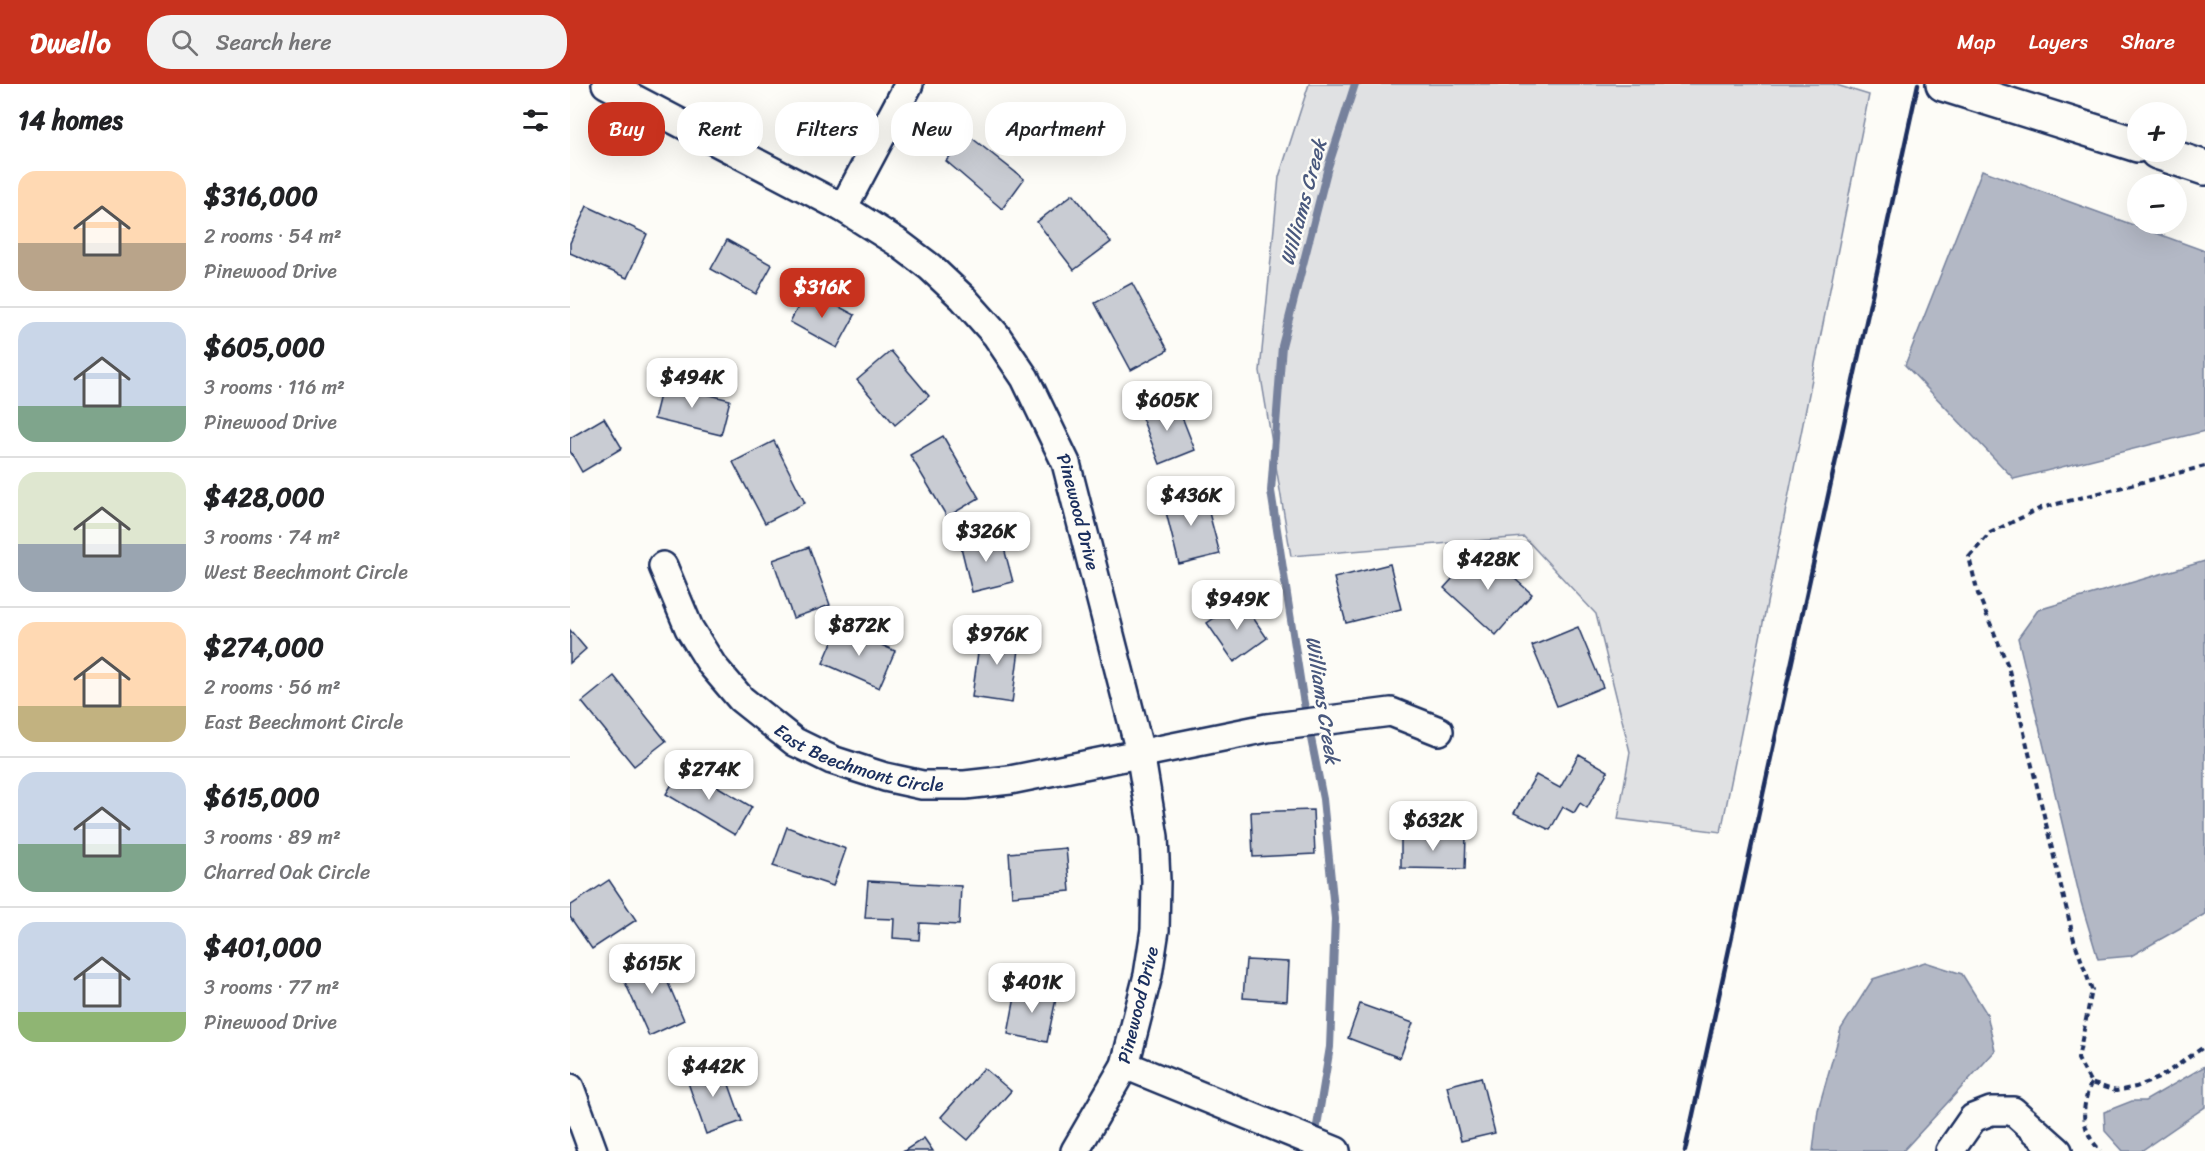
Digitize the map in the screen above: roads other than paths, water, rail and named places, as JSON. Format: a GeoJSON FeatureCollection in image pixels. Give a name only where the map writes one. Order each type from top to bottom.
{"type":"FeatureCollection","features":[{"type":"Feature","properties":{"kind":"main road"},"geometry":{"type":"LineString","coordinates":[[1943,84],[2127,141]]}},
{"type":"Feature","properties":{"kind":"main road"},"geometry":{"type":"LineString","coordinates":[[2187,162],[2205,168]]}},
{"type":"Feature","properties":{"kind":"street","name":"Pinewood Drive"},"geometry":{"type":"LineString","coordinates":[[606,84],[843,208],[897,242],[930,267],[963,298],[996,335],[1024,378],[1066,463],[1140,752],[1154,837],[1155,930],[1148,975],[1125,1065],[1075,1151]]}},
{"type":"Feature","properties":{"kind":"street"},"geometry":{"type":"LineString","coordinates":[[843,208],[909,84]]}},
{"type":"Feature","properties":{"kind":"street","name":"East Beechmont Circle"},"geometry":{"type":"LineString","coordinates":[[663,566],[689,628],[712,665],[741,699],[795,742],[832,760],[885,777],[922,785],[964,785],[1010,780],[1267,728],[1391,712],[1439,731]]}},
{"type":"Feature","properties":{"kind":"street"},"geometry":{"type":"LineString","coordinates":[[1125,1065],[1336,1151]]}},
{"type":"Feature","properties":{"kind":"street"},"geometry":{"type":"LineString","coordinates":[[570,1088],[593,1151]]}},
{"type":"Feature","properties":{"kind":"street"},"geometry":{"type":"LineString","coordinates":[[1950,1151],[1973,1118],[1990,1111],[2013,1111],[2058,1151]]}},
{"type":"Feature","properties":{"kind":"waterway","name":"Williams Creek"},"geometry":{"type":"LineString","coordinates":[[1315,1138],[1330,1047],[1335,919],[1323,799],[1303,698],[1271,491],[1282,346],[1328,167],[1355,84]]}},
{"type":"Feature","properties":{"kind":"railway"},"geometry":{"type":"LineString","coordinates":[[1685,1151],[1918,84]]}}]}
